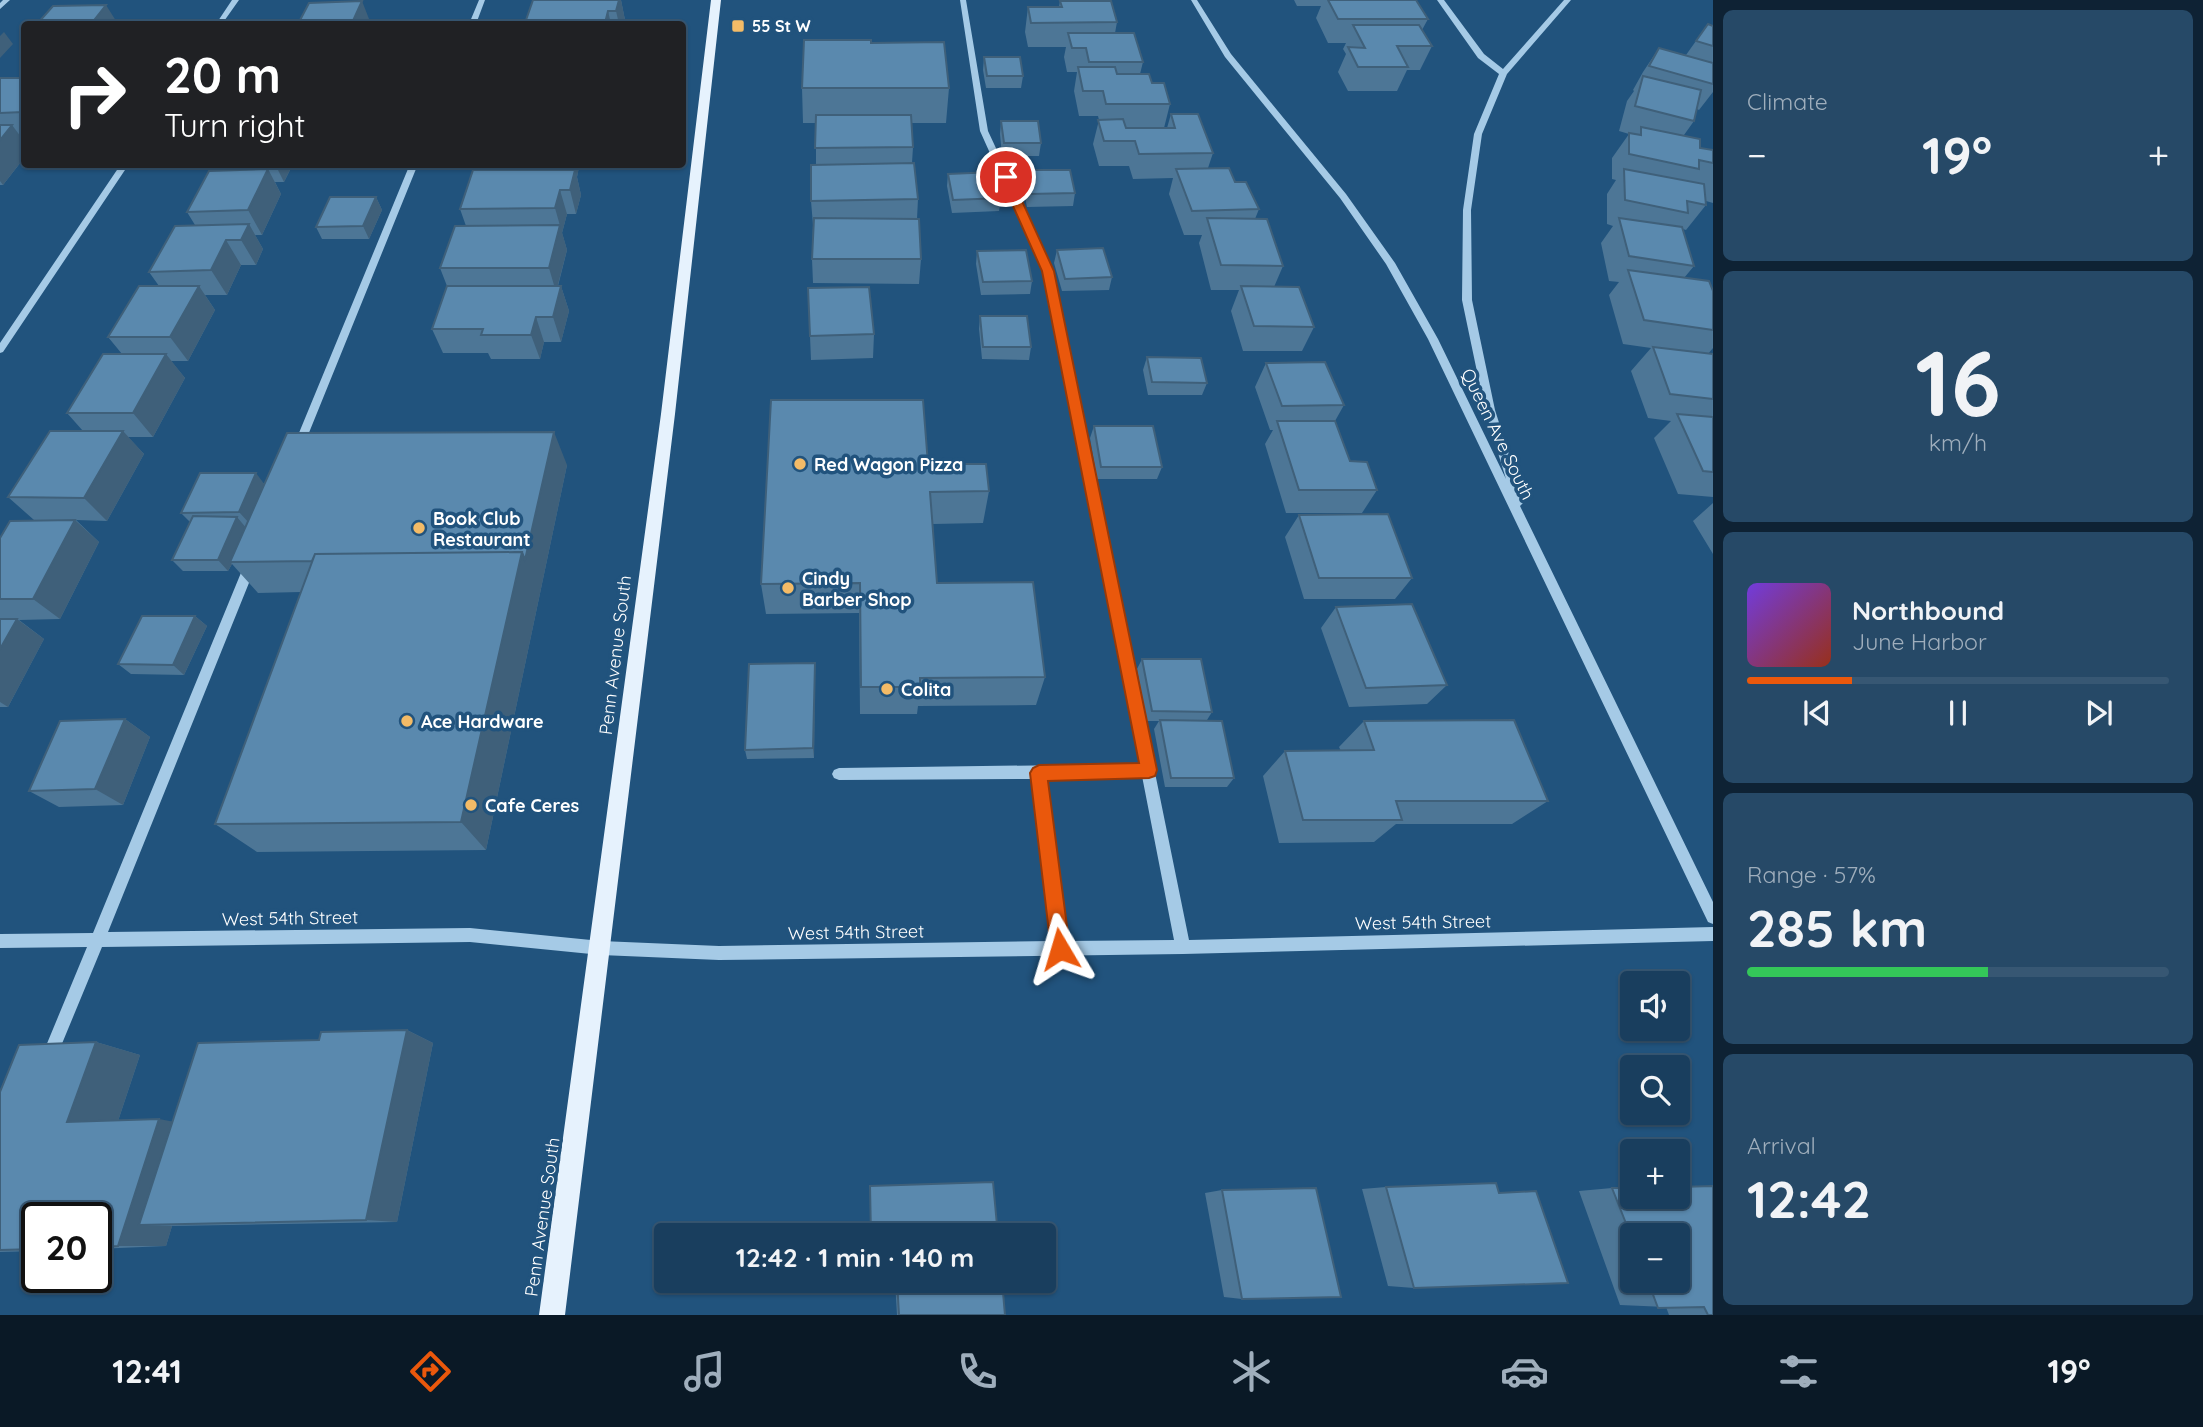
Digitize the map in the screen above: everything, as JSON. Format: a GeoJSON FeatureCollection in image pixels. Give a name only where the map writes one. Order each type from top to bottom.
{"type":"FeatureCollection","features":[{"type":"Feature","properties":{"kind":"main road","name":"Penn Avenue South"},"geometry":{"type":"LineString","coordinates":[[552,1315],[601,948],[716,0]]}},
{"type":"Feature","properties":{"kind":"street"},"geometry":{"type":"LineString","coordinates":[[0,7],[7,0]]}},
{"type":"Feature","properties":{"kind":"street"},"geometry":{"type":"LineString","coordinates":[[221,21],[236,0]]}},
{"type":"Feature","properties":{"kind":"street"},"geometry":{"type":"LineString","coordinates":[[473,21],[482,0]]}},
{"type":"Feature","properties":{"kind":"street"},"geometry":{"type":"LineString","coordinates":[[963,0],[984,131],[1048,271],[1183,947]]}},
{"type":"Feature","properties":{"kind":"street","name":"Queen Ave South"},"geometry":{"type":"LineString","coordinates":[[1194,0],[1228,55],[1343,196],[1391,263],[1433,338],[1713,917]]}},
{"type":"Feature","properties":{"kind":"street"},"geometry":{"type":"LineString","coordinates":[[1440,0],[1481,56],[1503,73]]}},
{"type":"Feature","properties":{"kind":"street"},"geometry":{"type":"LineString","coordinates":[[1532,545],[1490,410],[1467,300],[1467,210],[1478,134],[1503,73],[1568,0]]}},
{"type":"Feature","properties":{"kind":"street"},"geometry":{"type":"LineString","coordinates":[[0,350],[122,168]]}},
{"type":"Feature","properties":{"kind":"street"},"geometry":{"type":"LineString","coordinates":[[296,452],[412,168]]}},
{"type":"Feature","properties":{"kind":"street"},"geometry":{"type":"LineString","coordinates":[[45,1069],[254,555]]}},
{"type":"Feature","properties":{"kind":"street"},"geometry":{"type":"LineString","coordinates":[[839,774],[1149,770]]}},
{"type":"Feature","properties":{"kind":"street"},"geometry":{"type":"LineString","coordinates":[[1039,773],[1060,949]]}},
{"type":"Feature","properties":{"kind":"street","name":"West 54th Street"},"geometry":{"type":"LineString","coordinates":[[0,941],[470,935],[601,948],[719,953],[1183,947],[1713,934]]}},
{"type":"Feature","properties":{"kind":"building"},"geometry":{"type":"Polygon","coordinates":[[[533,0],[619,0],[616,11],[608,11],[606,21],[526,21],[533,0]]]}},
{"type":"Feature","properties":{"kind":"building"},"geometry":{"type":"Polygon","coordinates":[[[1328,0],[1416,0],[1428,19],[1338,19],[1328,0]]]}},
{"type":"Feature","properties":{"kind":"building"},"geometry":{"type":"Polygon","coordinates":[[[362,1],[353,21],[300,21],[309,3],[362,1]]]}},
{"type":"Feature","properties":{"kind":"building"},"geometry":{"type":"Polygon","coordinates":[[[1060,1],[1111,1],[1117,22],[1031,23],[1028,7],[1062,7],[1060,1]]]}},
{"type":"Feature","properties":{"kind":"building"},"geometry":{"type":"Polygon","coordinates":[[[106,5],[93,21],[40,21],[53,6],[106,5]]]}},
{"type":"Feature","properties":{"kind":"building"},"geometry":{"type":"Polygon","coordinates":[[[1708,24],[1713,26],[1713,46],[1696,41],[1708,24]]]}},
{"type":"Feature","properties":{"kind":"building"},"geometry":{"type":"Polygon","coordinates":[[[1353,25],[1419,25],[1432,46],[1397,46],[1408,67],[1358,67],[1348,47],[1365,48],[1353,25]]]}},
{"type":"Feature","properties":{"kind":"building"},"geometry":{"type":"Polygon","coordinates":[[[1068,33],[1134,33],[1143,62],[1089,62],[1086,48],[1072,48],[1068,33]]]}},
{"type":"Feature","properties":{"kind":"building"},"geometry":{"type":"Polygon","coordinates":[[[804,40],[944,42],[949,88],[802,88],[804,40]]]}},
{"type":"Feature","properties":{"kind":"building"},"geometry":{"type":"Polygon","coordinates":[[[1659,48],[1713,63],[1713,84],[1649,66],[1659,48]]]}},
{"type":"Feature","properties":{"kind":"building"},"geometry":{"type":"Polygon","coordinates":[[[984,57],[1020,57],[1023,76],[987,76],[984,57]]]}},
{"type":"Feature","properties":{"kind":"building"},"geometry":{"type":"Polygon","coordinates":[[[1078,67],[1115,67],[1117,74],[1149,74],[1152,83],[1164,83],[1170,104],[1106,104],[1103,91],[1083,91],[1078,67]]]}},
{"type":"Feature","properties":{"kind":"building"},"geometry":{"type":"Polygon","coordinates":[[[1643,76],[1701,90],[1694,121],[1635,106],[1643,76]]]}},
{"type":"Feature","properties":{"kind":"building"},"geometry":{"type":"Polygon","coordinates":[[[0,78],[21,78],[21,112],[0,113],[0,78]]]}},
{"type":"Feature","properties":{"kind":"building"},"geometry":{"type":"Polygon","coordinates":[[[1171,114],[1198,114],[1213,153],[1139,154],[1135,141],[1104,141],[1098,120],[1123,119],[1126,128],[1175,128],[1171,114]]]}},
{"type":"Feature","properties":{"kind":"building"},"geometry":{"type":"Polygon","coordinates":[[[816,115],[911,115],[913,147],[815,148],[816,115]]]}},
{"type":"Feature","properties":{"kind":"building"},"geometry":{"type":"Polygon","coordinates":[[[1001,121],[1038,121],[1041,143],[1004,143],[1001,121]]]}},
{"type":"Feature","properties":{"kind":"building"},"geometry":{"type":"Polygon","coordinates":[[[0,125],[12,125],[0,140],[0,125]]]}},
{"type":"Feature","properties":{"kind":"building"},"geometry":{"type":"Polygon","coordinates":[[[1641,127],[1700,139],[1700,148],[1713,150],[1713,163],[1699,160],[1699,169],[1629,154],[1629,133],[1641,135],[1641,127]]]}},
{"type":"Feature","properties":{"kind":"building"},"geometry":{"type":"Polygon","coordinates":[[[914,163],[918,199],[811,201],[811,165],[914,163]]]}},
{"type":"Feature","properties":{"kind":"building"},"geometry":{"type":"Polygon","coordinates":[[[1229,168],[1235,182],[1246,182],[1259,209],[1192,211],[1176,169],[1229,168]]]}},
{"type":"Feature","properties":{"kind":"building"},"geometry":{"type":"Polygon","coordinates":[[[268,169],[248,210],[187,212],[209,171],[268,169]]]}},
{"type":"Feature","properties":{"kind":"building"},"geometry":{"type":"Polygon","coordinates":[[[1624,169],[1704,184],[1706,205],[1687,201],[1688,213],[1625,200],[1624,169]]]}},
{"type":"Feature","properties":{"kind":"building"},"geometry":{"type":"Polygon","coordinates":[[[473,170],[575,170],[570,190],[560,190],[555,208],[460,209],[473,170]]]}},
{"type":"Feature","properties":{"kind":"building"},"geometry":{"type":"Polygon","coordinates":[[[1024,170],[1070,170],[1075,193],[1029,194],[1024,170]]]}},
{"type":"Feature","properties":{"kind":"building"},"geometry":{"type":"Polygon","coordinates":[[[995,172],[1001,198],[953,200],[948,174],[995,172]]]}},
{"type":"Feature","properties":{"kind":"building"},"geometry":{"type":"Polygon","coordinates":[[[330,197],[376,197],[363,226],[316,227],[330,197]]]}},
{"type":"Feature","properties":{"kind":"building"},"geometry":{"type":"Polygon","coordinates":[[[814,218],[919,219],[921,259],[812,259],[814,218]]]}},
{"type":"Feature","properties":{"kind":"building"},"geometry":{"type":"Polygon","coordinates":[[[1207,218],[1267,219],[1283,266],[1221,265],[1207,218]]]}},
{"type":"Feature","properties":{"kind":"building"},"geometry":{"type":"Polygon","coordinates":[[[1619,218],[1682,227],[1694,266],[1629,256],[1619,218]]]}},
{"type":"Feature","properties":{"kind":"building"},"geometry":{"type":"Polygon","coordinates":[[[249,224],[241,240],[226,240],[211,270],[149,272],[175,226],[249,224]]]}},
{"type":"Feature","properties":{"kind":"building"},"geometry":{"type":"Polygon","coordinates":[[[560,225],[549,268],[440,268],[455,226],[560,225]]]}},
{"type":"Feature","properties":{"kind":"building"},"geometry":{"type":"Polygon","coordinates":[[[1103,248],[1112,277],[1065,279],[1057,250],[1103,248]]]}},
{"type":"Feature","properties":{"kind":"building"},"geometry":{"type":"Polygon","coordinates":[[[1026,250],[1032,281],[983,282],[977,251],[1026,250]]]}},
{"type":"Feature","properties":{"kind":"building"},"geometry":{"type":"Polygon","coordinates":[[[1628,270],[1709,281],[1713,291],[1713,330],[1644,320],[1628,270]]]}},
{"type":"Feature","properties":{"kind":"building"},"geometry":{"type":"Polygon","coordinates":[[[139,286],[199,286],[170,337],[108,337],[139,286]]]}},
{"type":"Feature","properties":{"kind":"building"},"geometry":{"type":"Polygon","coordinates":[[[447,286],[561,286],[553,317],[536,317],[531,335],[481,335],[483,329],[432,329],[447,286]]]}},
{"type":"Feature","properties":{"kind":"building"},"geometry":{"type":"Polygon","coordinates":[[[1241,286],[1299,287],[1314,327],[1254,326],[1241,286]]]}},
{"type":"Feature","properties":{"kind":"building"},"geometry":{"type":"Polygon","coordinates":[[[869,287],[874,334],[810,336],[808,288],[869,287]]]}},
{"type":"Feature","properties":{"kind":"building"},"geometry":{"type":"Polygon","coordinates":[[[980,316],[1027,316],[1031,347],[983,347],[980,316]]]}},
{"type":"Feature","properties":{"kind":"building"},"geometry":{"type":"Polygon","coordinates":[[[1653,347],[1713,354],[1713,399],[1670,394],[1653,347]]]}},
{"type":"Feature","properties":{"kind":"building"},"geometry":{"type":"Polygon","coordinates":[[[103,354],[166,354],[133,413],[67,413],[103,354]]]}},
{"type":"Feature","properties":{"kind":"building"},"geometry":{"type":"Polygon","coordinates":[[[1147,357],[1201,358],[1207,383],[1152,382],[1147,357]]]}},
{"type":"Feature","properties":{"kind":"building"},"geometry":{"type":"Polygon","coordinates":[[[1325,362],[1344,405],[1282,406],[1266,363],[1325,362]]]}},
{"type":"Feature","properties":{"kind":"building"},"geometry":{"type":"Polygon","coordinates":[[[771,400],[923,400],[928,464],[986,464],[989,491],[930,492],[937,583],[1033,582],[1045,677],[920,678],[920,687],[861,687],[860,583],[761,584],[771,400]]]}},
{"type":"Feature","properties":{"kind":"building"},"geometry":{"type":"Polygon","coordinates":[[[1677,414],[1713,417],[1713,472],[1703,471],[1677,414]]]}},
{"type":"Feature","properties":{"kind":"building"},"geometry":{"type":"Polygon","coordinates":[[[1277,421],[1335,421],[1350,461],[1367,462],[1377,490],[1299,490],[1277,421]]]}},
{"type":"Feature","properties":{"kind":"building"},"geometry":{"type":"Polygon","coordinates":[[[1094,426],[1153,426],[1162,467],[1101,467],[1094,426]]]}},
{"type":"Feature","properties":{"kind":"building"},"geometry":{"type":"Polygon","coordinates":[[[50,431],[123,431],[84,498],[8,497],[50,431]]]}},
{"type":"Feature","properties":{"kind":"building","name":"Book Club Restaurant"},"geometry":{"type":"Polygon","coordinates":[[[554,432],[525,560],[522,552],[315,554],[312,561],[230,562],[287,433],[554,432]]]}},
{"type":"Feature","properties":{"kind":"building"},"geometry":{"type":"Polygon","coordinates":[[[200,473],[256,473],[239,512],[181,513],[200,473]]]}},
{"type":"Feature","properties":{"kind":"building"},"geometry":{"type":"Polygon","coordinates":[[[1388,514],[1412,578],[1319,578],[1299,515],[1388,514]]]}},
{"type":"Feature","properties":{"kind":"building"},"geometry":{"type":"Polygon","coordinates":[[[193,516],[237,517],[218,560],[172,560],[193,516]]]}},
{"type":"Feature","properties":{"kind":"building"},"geometry":{"type":"Polygon","coordinates":[[[75,520],[33,599],[0,599],[0,538],[10,521],[75,520]]]}},
{"type":"Feature","properties":{"kind":"building","name":"Ace Hardware"},"geometry":{"type":"Polygon","coordinates":[[[522,552],[461,822],[215,824],[315,554],[522,552]]]}},
{"type":"Feature","properties":{"kind":"building"},"geometry":{"type":"Polygon","coordinates":[[[1412,604],[1447,685],[1366,688],[1336,607],[1412,604]]]}},
{"type":"Feature","properties":{"kind":"building"},"geometry":{"type":"Polygon","coordinates":[[[142,616],[195,616],[173,665],[118,664],[142,616]]]}},
{"type":"Feature","properties":{"kind":"building"},"geometry":{"type":"Polygon","coordinates":[[[0,619],[17,619],[0,649],[0,619]]]}},
{"type":"Feature","properties":{"kind":"building"},"geometry":{"type":"Polygon","coordinates":[[[1142,659],[1201,659],[1212,712],[1152,711],[1142,659]]]}},
{"type":"Feature","properties":{"kind":"building"},"geometry":{"type":"Polygon","coordinates":[[[815,663],[813,748],[745,750],[749,664],[815,663]]]}},
{"type":"Feature","properties":{"kind":"building"},"geometry":{"type":"Polygon","coordinates":[[[125,719],[95,789],[29,791],[60,721],[125,719]]]}},
{"type":"Feature","properties":{"kind":"building"},"geometry":{"type":"Polygon","coordinates":[[[1160,720],[1222,721],[1234,778],[1171,778],[1160,720]]]}},
{"type":"Feature","properties":{"kind":"building"},"geometry":{"type":"Polygon","coordinates":[[[1514,720],[1548,801],[1396,801],[1402,820],[1303,820],[1285,751],[1374,750],[1364,721],[1514,720]]]}},
{"type":"Feature","properties":{"kind":"building"},"geometry":{"type":"Polygon","coordinates":[[[407,1030],[366,1220],[139,1225],[198,1043],[319,1040],[321,1032],[407,1030]]]}},
{"type":"Feature","properties":{"kind":"building"},"geometry":{"type":"Polygon","coordinates":[[[96,1042],[67,1122],[159,1119],[118,1246],[112,1246],[112,1202],[21,1202],[21,1249],[0,1250],[0,1092],[19,1045],[96,1042]]]}},
{"type":"Feature","properties":{"kind":"building"},"geometry":{"type":"Polygon","coordinates":[[[993,1182],[997,1223],[871,1223],[870,1186],[993,1182]]]}},
{"type":"Feature","properties":{"kind":"building"},"geometry":{"type":"Polygon","coordinates":[[[1496,1183],[1499,1193],[1536,1191],[1568,1283],[1414,1288],[1386,1187],[1496,1183]]]}},
{"type":"Feature","properties":{"kind":"building"},"geometry":{"type":"Polygon","coordinates":[[[1713,1186],[1713,1315],[1708,1315],[1704,1307],[1658,1308],[1652,1293],[1690,1293],[1690,1223],[1626,1223],[1620,1209],[1690,1209],[1690,1187],[1713,1186]]]}},
{"type":"Feature","properties":{"kind":"building"},"geometry":{"type":"Polygon","coordinates":[[[1316,1188],[1341,1297],[1242,1299],[1222,1190],[1316,1188]]]}},
{"type":"Feature","properties":{"kind":"building"},"geometry":{"type":"Polygon","coordinates":[[[1612,1188],[1620,1188],[1620,1208],[1612,1188]]]}},
{"type":"Feature","properties":{"kind":"building"},"geometry":{"type":"Polygon","coordinates":[[[898,1293],[1003,1293],[1005,1315],[899,1315],[898,1293]]]}},
{"type":"Feature","properties":{"kind":"place","name":"55 St W"},"geometry":{"type":"Point","coordinates":[738,26]}},
{"type":"Feature","properties":{"kind":"place","name":"Red Wagon Pizza"},"geometry":{"type":"Point","coordinates":[800,464]}},
{"type":"Feature","properties":{"kind":"place","name":"Book Club Restaurant"},"geometry":{"type":"Point","coordinates":[419,528]}},
{"type":"Feature","properties":{"kind":"place","name":"Cindy Barber Shop"},"geometry":{"type":"Point","coordinates":[788,588]}},
{"type":"Feature","properties":{"kind":"place","name":"Colita"},"geometry":{"type":"Point","coordinates":[887,689]}},
{"type":"Feature","properties":{"kind":"place","name":"Ace Hardware"},"geometry":{"type":"Point","coordinates":[407,721]}},
{"type":"Feature","properties":{"kind":"place","name":"Cafe Ceres"},"geometry":{"type":"Point","coordinates":[471,805]}},
{"type":"Feature","properties":{"kind":"route"},"geometry":{"type":"LineString","coordinates":[[1006,177],[1048,271],[1149,770],[1039,773],[1060,949]]}}]}
